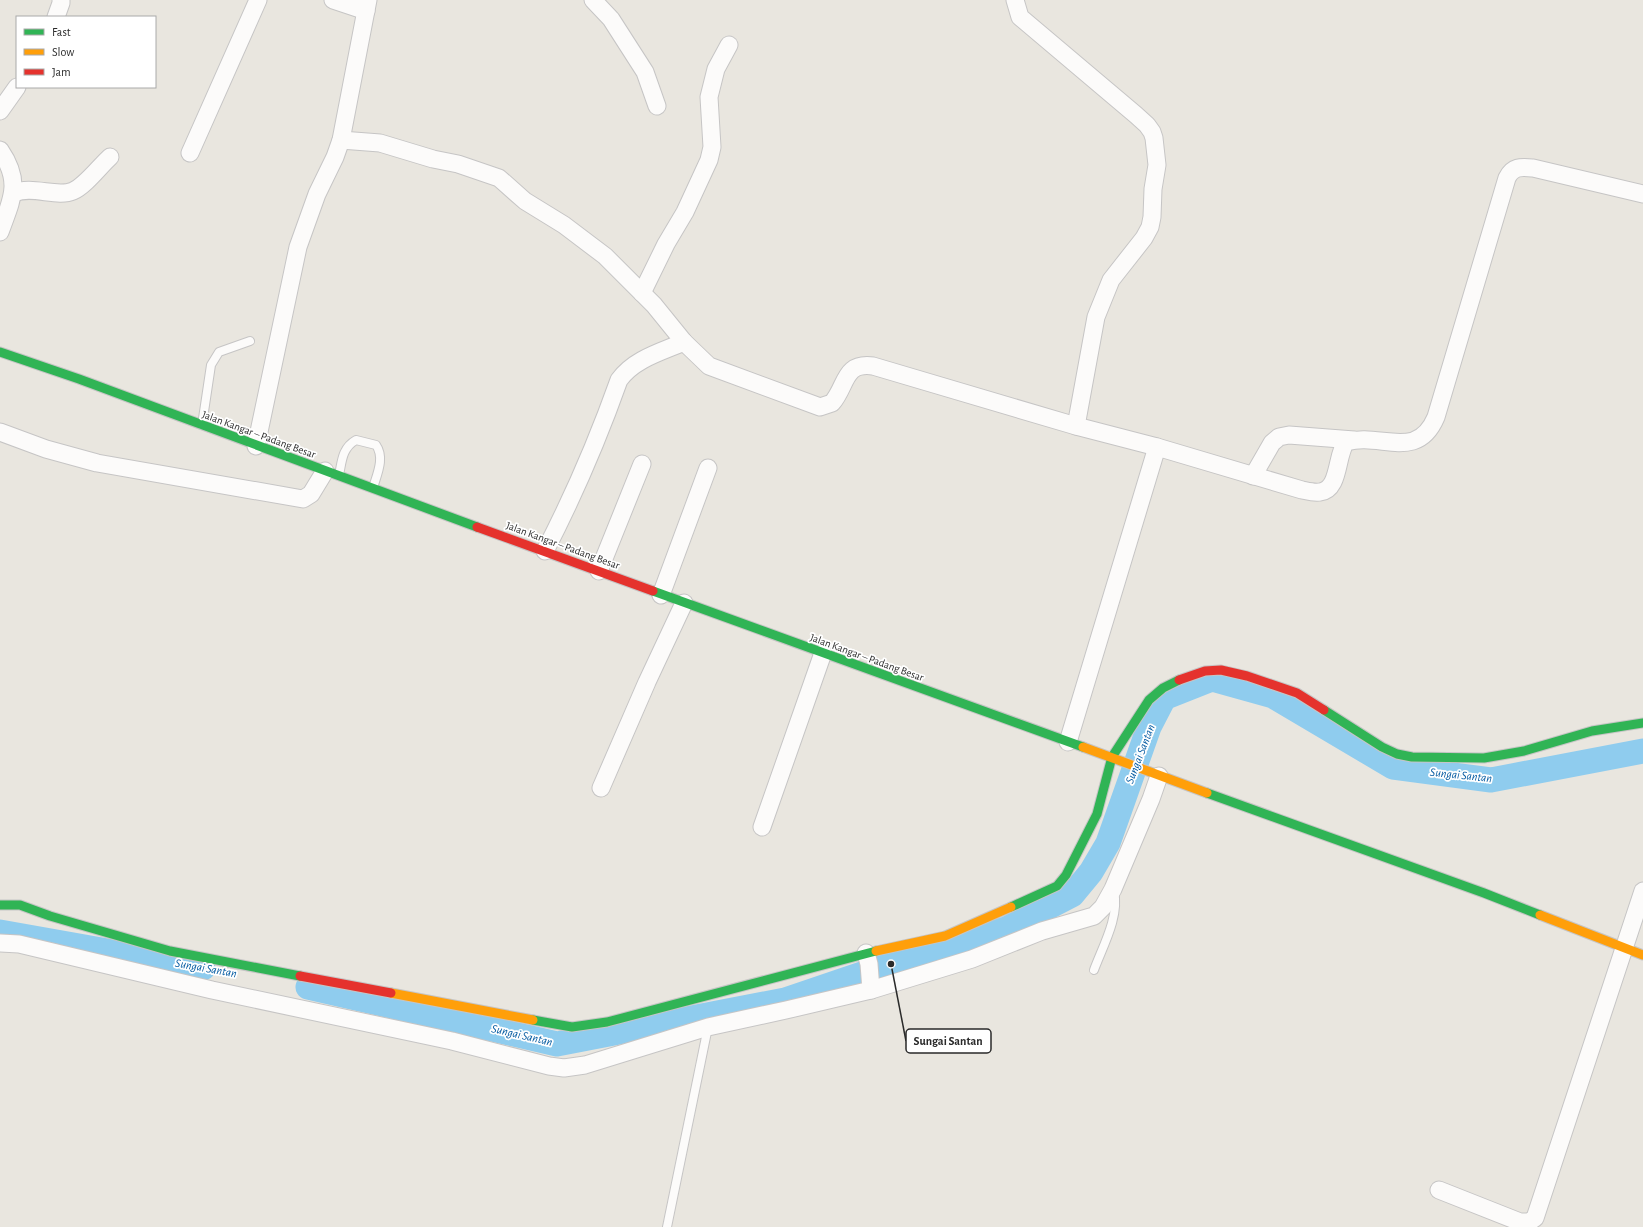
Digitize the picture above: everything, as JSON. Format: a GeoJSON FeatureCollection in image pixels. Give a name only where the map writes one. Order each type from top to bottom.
{"type":"FeatureCollection","features":[{"type":"Feature","properties":{"kind":"main road","name":"Jalan Kangar – Padang Besar"},"geometry":{"type":"LineString","coordinates":[[0,352],[79,379],[202,426],[545,551],[661,595],[1484,894],[1643,955]]}},
{"type":"Feature","properties":{"kind":"main road"},"geometry":{"type":"LineString","coordinates":[[0,905],[20,905],[50,916],[170,951],[349,984],[491,1013],[572,1027],[607,1022],[867,958],[945,936],[1057,886],[1066,875],[1097,814],[1115,759],[1149,700],[1163,688],[1186,677],[1205,671],[1221,670],[1247,676],[1297,692],[1382,747],[1397,754],[1412,757],[1484,758],[1524,751],[1600,729],[1643,723]]}},
{"type":"Feature","properties":{"kind":"street"},"geometry":{"type":"LineString","coordinates":[[56,16],[61,0]]}},
{"type":"Feature","properties":{"kind":"street"},"geometry":{"type":"LineString","coordinates":[[190,153],[258,0]]}},
{"type":"Feature","properties":{"kind":"street"},"geometry":{"type":"LineString","coordinates":[[256,446],[298,247],[316,194],[336,157],[341,140],[367,6],[333,0]]}},
{"type":"Feature","properties":{"kind":"street"},"geometry":{"type":"LineString","coordinates":[[593,0],[611,19],[646,72],[657,106]]}},
{"type":"Feature","properties":{"kind":"street"},"geometry":{"type":"LineString","coordinates":[[1015,0],[1020,17],[1136,115],[1147,125],[1154,138],[1157,165],[1150,227],[1144,238],[1111,280],[1093,325],[1076,426]]}},
{"type":"Feature","properties":{"kind":"street"},"geometry":{"type":"LineString","coordinates":[[642,293],[666,244],[685,212],[709,160],[712,147],[709,97],[716,69],[729,45]]}},
{"type":"Feature","properties":{"kind":"street"},"geometry":{"type":"LineString","coordinates":[[0,111],[16,88]]}},
{"type":"Feature","properties":{"kind":"street"},"geometry":{"type":"LineString","coordinates":[[341,140],[380,143],[433,159],[458,164],[499,178],[525,201],[564,225],[605,256],[654,305],[684,342],[709,366],[820,407],[832,403],[852,369],[859,365],[865,365],[1076,426],[1157,447],[1302,490],[1321,492],[1328,489],[1334,481],[1342,447],[1346,442],[1354,440]]}},
{"type":"Feature","properties":{"kind":"street"},"geometry":{"type":"LineString","coordinates":[[0,150],[9,163],[14,193],[0,232]]}},
{"type":"Feature","properties":{"kind":"street"},"geometry":{"type":"LineString","coordinates":[[14,193],[21,190],[64,193],[73,191],[81,186],[110,156]]}},
{"type":"Feature","properties":{"kind":"street"},"geometry":{"type":"LineString","coordinates":[[1253,476],[1272,443],[1279,437],[1289,435],[1354,440],[1412,442],[1425,436],[1436,417],[1510,172],[1520,167],[1534,168],[1643,194]]}},
{"type":"Feature","properties":{"kind":"street"},"geometry":{"type":"LineString","coordinates":[[545,551],[565,514],[584,472],[622,376],[637,362],[684,342]]}},
{"type":"Feature","properties":{"kind":"street"},"geometry":{"type":"LineString","coordinates":[[0,432],[46,449],[97,463],[303,500],[332,473]]}},
{"type":"Feature","properties":{"kind":"street"},"geometry":{"type":"LineString","coordinates":[[1068,742],[1157,447]]}},
{"type":"Feature","properties":{"kind":"street"},"geometry":{"type":"LineString","coordinates":[[599,571],[642,464]]}},
{"type":"Feature","properties":{"kind":"street"},"geometry":{"type":"LineString","coordinates":[[661,595],[708,468]]}},
{"type":"Feature","properties":{"kind":"street"},"geometry":{"type":"LineString","coordinates":[[601,788],[647,682],[684,603]]}},
{"type":"Feature","properties":{"kind":"street"},"geometry":{"type":"LineString","coordinates":[[762,827],[823,653]]}},
{"type":"Feature","properties":{"kind":"street"},"geometry":{"type":"LineString","coordinates":[[0,943],[20,944],[212,990],[452,1040],[549,1066],[564,1068],[585,1065],[708,1027],[786,1010],[871,985],[972,959],[1042,931],[1094,916],[1103,906],[1113,889],[1151,799],[1156,775]]}},
{"type":"Feature","properties":{"kind":"street"},"geometry":{"type":"LineString","coordinates":[[1439,1190],[1520,1222],[1529,1222],[1535,1218],[1623,947],[1643,891]]}},
{"type":"Feature","properties":{"kind":"street"},"geometry":{"type":"LineString","coordinates":[[867,958],[871,985]]}},
{"type":"Feature","properties":{"kind":"lane"},"geometry":{"type":"LineString","coordinates":[[202,426],[211,366],[219,352],[250,341]]}},
{"type":"Feature","properties":{"kind":"lane"},"geometry":{"type":"LineString","coordinates":[[332,473],[349,444],[356,440],[376,445],[380,450],[381,460],[373,488]]}},
{"type":"Feature","properties":{"kind":"lane"},"geometry":{"type":"LineString","coordinates":[[1094,970],[1116,912],[1116,899],[1113,889]]}},
{"type":"Feature","properties":{"kind":"lane"},"geometry":{"type":"LineString","coordinates":[[667,1227],[708,1027]]}},
{"type":"Feature","properties":{"kind":"waterway","name":"Sungai Santan"},"geometry":{"type":"LineString","coordinates":[[308,987],[557,1044],[785,1000],[891,964],[1006,929],[1072,895],[1091,872],[1108,843],[1149,727],[1164,698],[1212,679],[1273,696],[1393,767],[1491,780],[1643,751]]}},
{"type":"Feature","properties":{"kind":"waterway","name":"Sungai Santan"},"geometry":{"type":"LineString","coordinates":[[0,932],[203,968]]}},
{"type":"Feature","properties":{"kind":"traffic: fast"},"geometry":{"type":"LineString","coordinates":[[0,352],[79,379],[477,527]]}},
{"type":"Feature","properties":{"kind":"traffic: fast"},"geometry":{"type":"LineString","coordinates":[[653,591],[1083,747]]}},
{"type":"Feature","properties":{"kind":"traffic: fast"},"geometry":{"type":"LineString","coordinates":[[1011,907],[1057,886],[1066,875],[1097,814],[1112,757],[1149,700],[1163,688],[1179,680]]}},
{"type":"Feature","properties":{"kind":"traffic: fast"},"geometry":{"type":"LineString","coordinates":[[1324,710],[1382,747],[1397,754],[1412,757],[1484,758],[1524,751],[1592,731],[1643,723]]}},
{"type":"Feature","properties":{"kind":"traffic: fast"},"geometry":{"type":"LineString","coordinates":[[1207,793],[1484,893],[1540,915]]}},
{"type":"Feature","properties":{"kind":"traffic: fast"},"geometry":{"type":"LineString","coordinates":[[0,905],[20,905],[50,916],[170,951],[300,976]]}},
{"type":"Feature","properties":{"kind":"traffic: fast"},"geometry":{"type":"LineString","coordinates":[[533,1020],[572,1027],[607,1022],[876,951]]}},
{"type":"Feature","properties":{"kind":"traffic: slow"},"geometry":{"type":"LineString","coordinates":[[1083,747],[1207,793]]}},
{"type":"Feature","properties":{"kind":"traffic: slow"},"geometry":{"type":"LineString","coordinates":[[876,951],[945,936],[1011,907]]}},
{"type":"Feature","properties":{"kind":"traffic: slow"},"geometry":{"type":"LineString","coordinates":[[1540,915],[1643,955]]}},
{"type":"Feature","properties":{"kind":"traffic: slow"},"geometry":{"type":"LineString","coordinates":[[391,993],[533,1020]]}},
{"type":"Feature","properties":{"kind":"traffic: jam"},"geometry":{"type":"LineString","coordinates":[[477,527],[653,591]]}},
{"type":"Feature","properties":{"kind":"traffic: jam"},"geometry":{"type":"LineString","coordinates":[[1179,680],[1205,671],[1221,670],[1247,676],[1297,693],[1324,710]]}},
{"type":"Feature","properties":{"kind":"traffic: jam"},"geometry":{"type":"LineString","coordinates":[[300,976],[391,993]]}},
{"type":"Feature","properties":{"kind":"place","name":"Sungai Santan"},"geometry":{"type":"Point","coordinates":[891,964]}}]}
